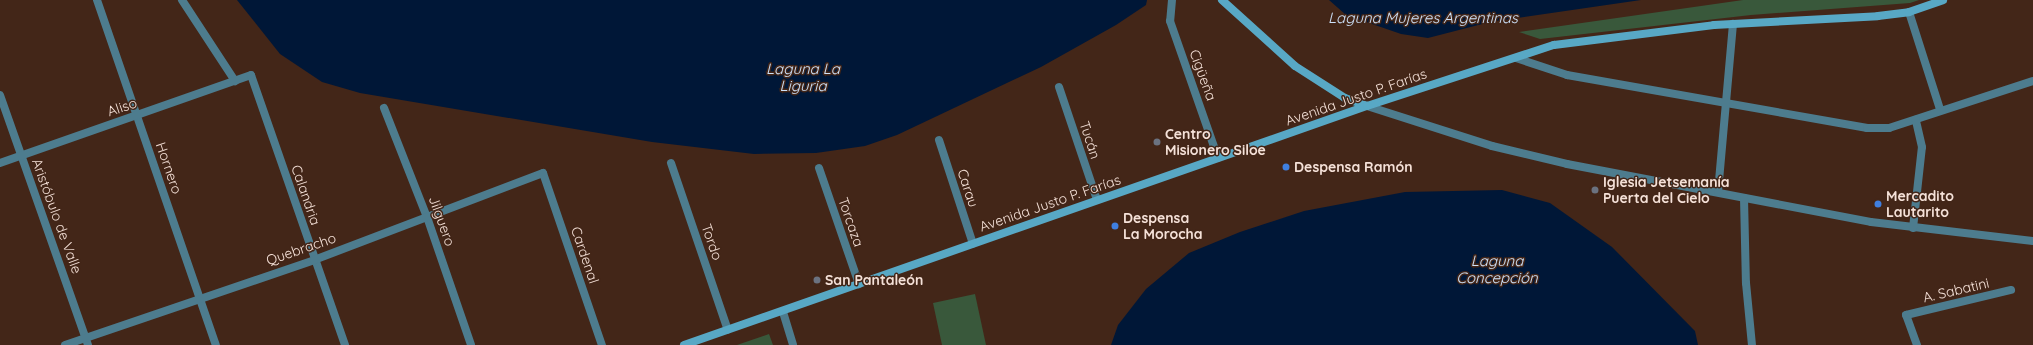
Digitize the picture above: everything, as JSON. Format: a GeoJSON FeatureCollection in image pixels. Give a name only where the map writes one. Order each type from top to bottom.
{"type":"FeatureCollection","features":[{"type":"Feature","properties":{"kind":"street","name":"Hornero"},"geometry":{"type":"LineString","coordinates":[[97,0],[216,345]]}},
{"type":"Feature","properties":{"kind":"street"},"geometry":{"type":"LineString","coordinates":[[182,0],[235,81]]}},
{"type":"Feature","properties":{"kind":"street","name":"Cigüeña"},"geometry":{"type":"LineString","coordinates":[[1172,0],[1170,21],[1218,158]]}},
{"type":"Feature","properties":{"kind":"street"},"geometry":{"type":"LineString","coordinates":[[1222,0],[1295,66],[1345,98],[1492,146],[1567,164],[1871,222],[2033,241]]}},
{"type":"Feature","properties":{"kind":"street","name":"Avenida Justo P. Farías"},"geometry":{"type":"LineString","coordinates":[[684,345],[783,312],[1366,106],[1554,45],[1733,24],[1909,12],[1943,0]]}},
{"type":"Feature","properties":{"kind":"street"},"geometry":{"type":"LineString","coordinates":[[1909,12],[1940,109]]}},
{"type":"Feature","properties":{"kind":"street"},"geometry":{"type":"LineString","coordinates":[[1718,192],[1733,24]]}},
{"type":"Feature","properties":{"kind":"street"},"geometry":{"type":"LineString","coordinates":[[1516,58],[1567,75],[1867,128],[1889,128],[1916,120],[1940,109],[2033,81]]}},
{"type":"Feature","properties":{"kind":"street","name":"Aliso"},"geometry":{"type":"LineString","coordinates":[[0,163],[251,76]]}},
{"type":"Feature","properties":{"kind":"street","name":"Calandria"},"geometry":{"type":"LineString","coordinates":[[251,76],[314,260],[345,345]]}},
{"type":"Feature","properties":{"kind":"street","name":"Tucán"},"geometry":{"type":"LineString","coordinates":[[1059,87],[1097,200]]}},
{"type":"Feature","properties":{"kind":"street","name":"Aristóbulo de Valle"},"geometry":{"type":"LineString","coordinates":[[0,95],[87,341]]}},
{"type":"Feature","properties":{"kind":"street","name":"Jilguero"},"geometry":{"type":"LineString","coordinates":[[384,108],[427,217],[471,345]]}},
{"type":"Feature","properties":{"kind":"street"},"geometry":{"type":"LineString","coordinates":[[1912,228],[1922,147],[1916,120]]}},
{"type":"Feature","properties":{"kind":"street","name":"Carau"},"geometry":{"type":"LineString","coordinates":[[939,140],[973,244]]}},
{"type":"Feature","properties":{"kind":"street","name":"Tordo"},"geometry":{"type":"LineString","coordinates":[[671,163],[728,330]]}},
{"type":"Feature","properties":{"kind":"street","name":"Torcaza"},"geometry":{"type":"LineString","coordinates":[[819,168],[859,284]]}},
{"type":"Feature","properties":{"kind":"street","name":"Quebracho"},"geometry":{"type":"LineString","coordinates":[[65,345],[87,341],[200,297],[314,260],[543,173]]}},
{"type":"Feature","properties":{"kind":"street","name":"Cardenal"},"geometry":{"type":"LineString","coordinates":[[543,173],[602,345]]}},
{"type":"Feature","properties":{"kind":"street"},"geometry":{"type":"LineString","coordinates":[[1744,198],[1746,283],[1752,345]]}},
{"type":"Feature","properties":{"kind":"street","name":"A. Sabatini"},"geometry":{"type":"LineString","coordinates":[[1917,345],[1906,315],[2011,290]]}},
{"type":"Feature","properties":{"kind":"street"},"geometry":{"type":"LineString","coordinates":[[783,312],[794,345]]}},
{"type":"Feature","properties":{"kind":"green space"},"geometry":{"type":"Polygon","coordinates":[[[1743,0],[1919,0],[1910,3],[1751,15],[1540,39],[1519,32],[1743,0]]]}},
{"type":"Feature","properties":{"kind":"green space"},"geometry":{"type":"Polygon","coordinates":[[[975,294],[986,345],[942,345],[933,303],[975,294]]]}},
{"type":"Feature","properties":{"kind":"green space"},"geometry":{"type":"Polygon","coordinates":[[[769,334],[773,345],[737,345],[769,334]]]}},
{"type":"Feature","properties":{"kind":"water","name":"Laguna La Liguria"},"geometry":{"type":"Polygon","coordinates":[[[237,0],[1147,0],[1146,5],[1116,25],[1041,67],[897,135],[865,146],[816,153],[754,154],[652,142],[360,93],[322,82],[280,54],[237,0]]]}},
{"type":"Feature","properties":{"kind":"water","name":"Laguna Mujeres Argentinas"},"geometry":{"type":"Polygon","coordinates":[[[1329,0],[1641,0],[1490,22],[1428,38],[1401,34],[1346,15],[1329,0]]]}},
{"type":"Feature","properties":{"kind":"water","name":"Laguna Concepción"},"geometry":{"type":"Polygon","coordinates":[[[1502,190],[1550,203],[1612,247],[1695,331],[1698,345],[1111,345],[1118,325],[1146,289],[1189,253],[1240,232],[1304,211],[1405,192],[1502,190]]]}},
{"type":"Feature","properties":{"kind":"place","name":"Centro Misionero Siloe"},"geometry":{"type":"Point","coordinates":[1157,142]}},
{"type":"Feature","properties":{"kind":"place","name":"Despensa Ramón"},"geometry":{"type":"Point","coordinates":[1286,167]}},
{"type":"Feature","properties":{"kind":"place","name":"Iglesia Jetsemanía Puerta del Cielo"},"geometry":{"type":"Point","coordinates":[1595,190]}},
{"type":"Feature","properties":{"kind":"place","name":"Mercadito Lautarito"},"geometry":{"type":"Point","coordinates":[1878,204]}},
{"type":"Feature","properties":{"kind":"place","name":"Despensa La Morocha"},"geometry":{"type":"Point","coordinates":[1115,226]}},
{"type":"Feature","properties":{"kind":"place","name":"San Pantaleón"},"geometry":{"type":"Point","coordinates":[817,280]}}]}
